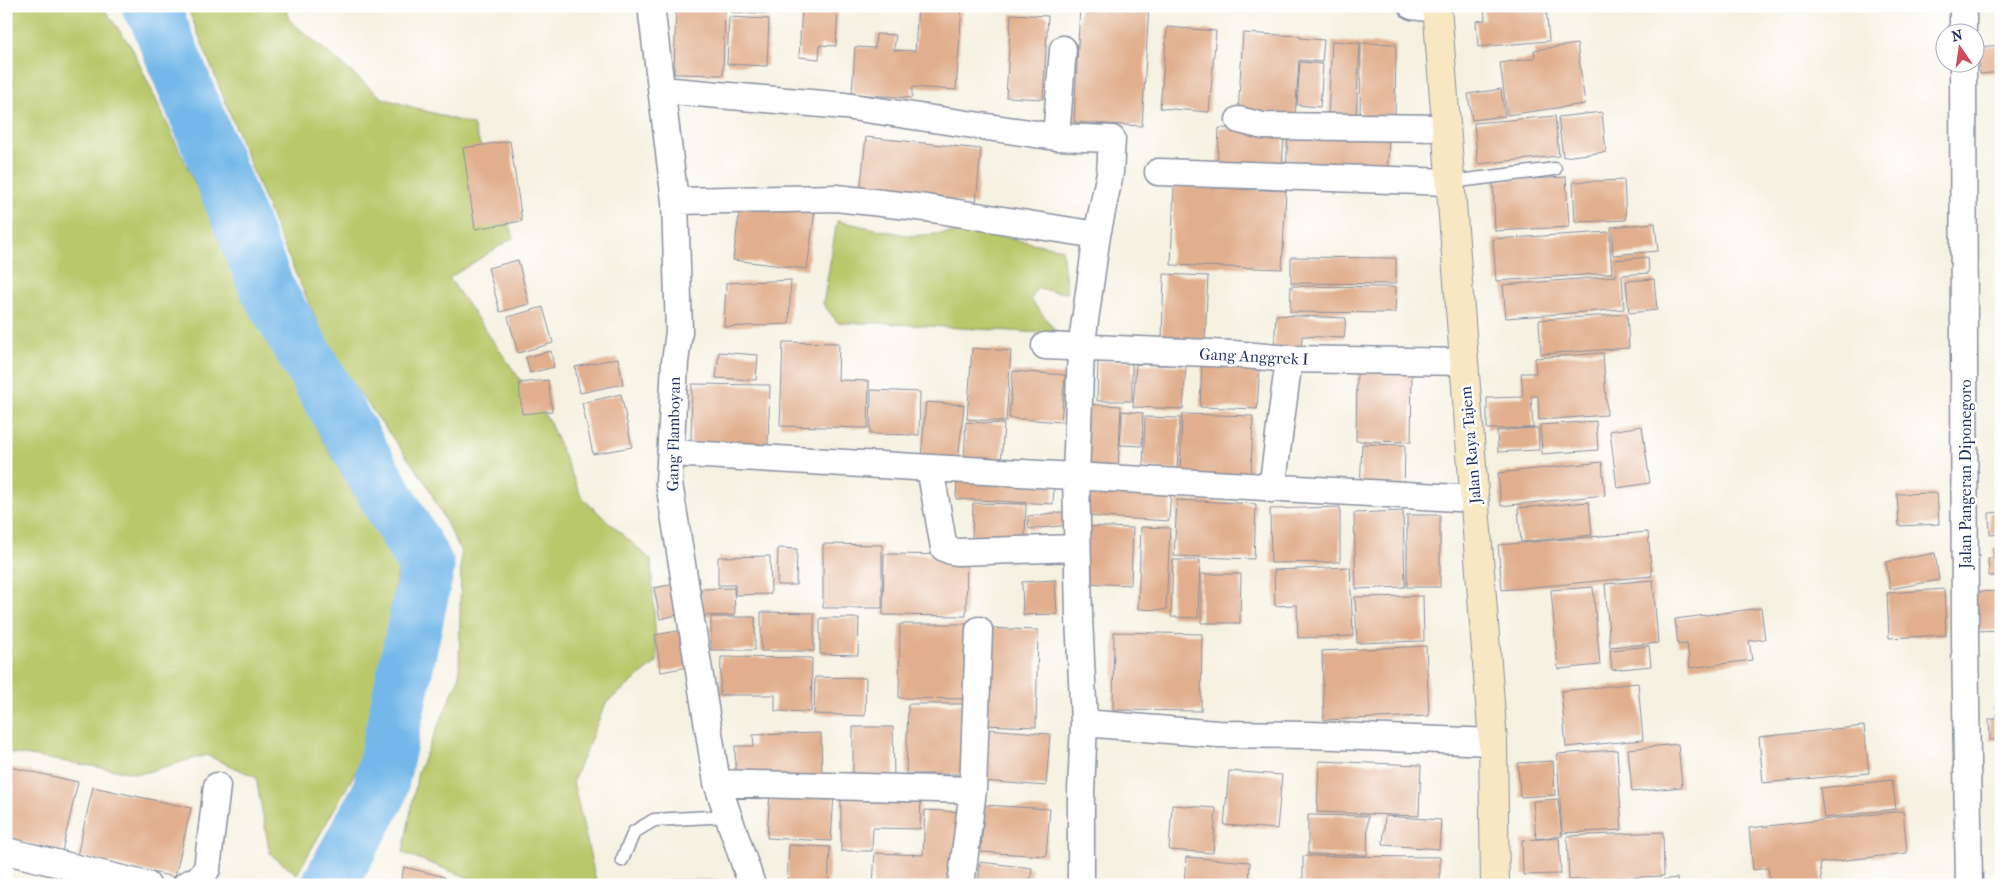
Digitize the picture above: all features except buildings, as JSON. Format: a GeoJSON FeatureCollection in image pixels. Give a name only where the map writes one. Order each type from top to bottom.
{"type":"FeatureCollection","features":[{"type":"Feature","properties":{"kind":"main road","name":"Jalan Raya Tajem"},"geometry":{"type":"LineString","coordinates":[[1429,7],[1446,128],[1475,499],[1493,742],[1495,885]]}},
{"type":"Feature","properties":{"kind":"street","name":"Gang Flamboyan"},"geometry":{"type":"LineString","coordinates":[[651,6],[675,201],[679,332],[675,362],[669,483],[717,783],[752,885]]}},
{"type":"Feature","properties":{"kind":"street"},"geometry":{"type":"LineString","coordinates":[[1963,6],[1963,22]]}},
{"type":"Feature","properties":{"kind":"street"},"geometry":{"type":"LineString","coordinates":[[1056,137],[1062,49]]}},
{"type":"Feature","properties":{"kind":"street","name":"Jalan Pangeran Diponegoro"},"geometry":{"type":"LineString","coordinates":[[1963,72],[1965,628],[1969,885]]}},
{"type":"Feature","properties":{"kind":"street"},"geometry":{"type":"LineString","coordinates":[[662,90],[845,106],[1056,137],[1112,139],[1110,173],[1097,235],[1081,349],[1076,475],[1084,723],[1081,885]]}},
{"type":"Feature","properties":{"kind":"street"},"geometry":{"type":"LineString","coordinates":[[1240,120],[1263,126],[1446,128]]}},
{"type":"Feature","properties":{"kind":"street"},"geometry":{"type":"LineString","coordinates":[[1158,172],[1450,182]]}},
{"type":"Feature","properties":{"kind":"street"},"geometry":{"type":"LineString","coordinates":[[675,201],[836,198],[926,208],[1097,235]]}},
{"type":"Feature","properties":{"kind":"street","name":"Gang Anggrek I"},"geometry":{"type":"LineString","coordinates":[[1045,346],[1233,354],[1289,359],[1464,362]]}},
{"type":"Feature","properties":{"kind":"street"},"geometry":{"type":"LineString","coordinates":[[1272,489],[1289,359]]}},
{"type":"Feature","properties":{"kind":"street"},"geometry":{"type":"LineString","coordinates":[[671,453],[1076,475],[1272,489],[1475,499]]}},
{"type":"Feature","properties":{"kind":"street"},"geometry":{"type":"LineString","coordinates":[[930,468],[944,548],[957,552],[1077,548]]}},
{"type":"Feature","properties":{"kind":"street"},"geometry":{"type":"LineString","coordinates":[[961,885],[972,790],[979,630]]}},
{"type":"Feature","properties":{"kind":"street"},"geometry":{"type":"LineString","coordinates":[[1084,723],[1217,734],[1310,735],[1493,742]]}},
{"type":"Feature","properties":{"kind":"street"},"geometry":{"type":"LineString","coordinates":[[717,783],[972,790]]}},
{"type":"Feature","properties":{"kind":"street"},"geometry":{"type":"LineString","coordinates":[[186,885],[198,879],[207,869],[217,786]]}},
{"type":"Feature","properties":{"kind":"street"},"geometry":{"type":"LineString","coordinates":[[6,851],[147,885]]}},
{"type":"Feature","properties":{"kind":"lane"},"geometry":{"type":"LineString","coordinates":[[1450,182],[1555,169]]}},
{"type":"Feature","properties":{"kind":"lane"},"geometry":{"type":"LineString","coordinates":[[622,860],[634,832],[654,820],[729,816]]}},
{"type":"Feature","properties":{"kind":"green space"},"geometry":{"type":"Polygon","coordinates":[[[6,6],[102,6],[132,48],[222,242],[324,443],[398,570],[363,759],[297,874],[270,854],[256,777],[206,755],[140,774],[6,752],[6,6]]]}},
{"type":"Feature","properties":{"kind":"green space"},"geometry":{"type":"Polygon","coordinates":[[[187,6],[285,6],[289,20],[382,98],[473,125],[514,237],[449,278],[549,421],[582,498],[651,560],[657,662],[606,703],[573,781],[597,885],[488,885],[403,853],[418,772],[459,678],[461,552],[426,483],[333,357],[279,236],[187,6]]]}},
{"type":"Feature","properties":{"kind":"green space"},"geometry":{"type":"Polygon","coordinates":[[[837,221],[911,236],[973,231],[1062,249],[1067,293],[1036,289],[1031,300],[1058,334],[881,323],[838,323],[823,304],[837,221]]]}},
{"type":"Feature","properties":{"kind":"waterway"},"geometry":{"type":"LineString","coordinates":[[149,6],[155,13],[268,290],[427,567],[379,794],[329,885]]}}]}
